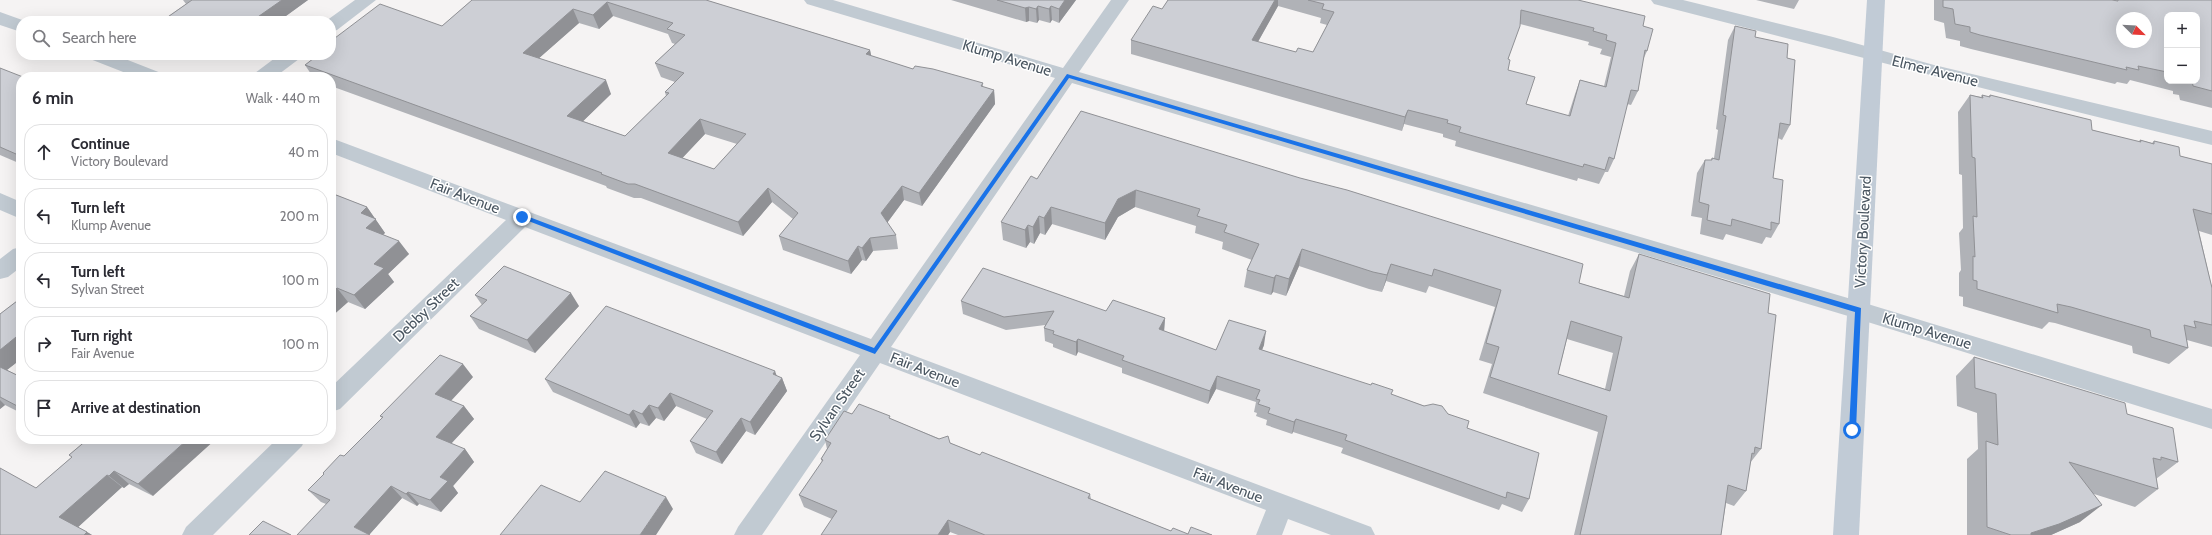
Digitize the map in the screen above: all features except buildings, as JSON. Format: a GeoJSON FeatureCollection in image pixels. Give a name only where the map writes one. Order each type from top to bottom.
{"type":"FeatureCollection","features":[{"type":"Feature","properties":{"kind":"main road","name":"Victory Boulevard"},"geometry":{"type":"LineString","coordinates":[[1846,535],[1876,0]]}},
{"type":"Feature","properties":{"kind":"street"},"geometry":{"type":"LineString","coordinates":[[336,22],[367,0]]}},
{"type":"Feature","properties":{"kind":"street","name":"Klump Avenue"},"geometry":{"type":"LineString","coordinates":[[813,0],[1858,310],[2212,419]]}},
{"type":"Feature","properties":{"kind":"street","name":"Sylvan Street"},"geometry":{"type":"LineString","coordinates":[[747,535],[1120,0]]}},
{"type":"Feature","properties":{"kind":"street","name":"Elmer Avenue"},"geometry":{"type":"LineString","coordinates":[[1660,0],[1874,55],[2212,138]]}},
{"type":"Feature","properties":{"kind":"street"},"geometry":{"type":"LineString","coordinates":[[0,18],[16,24]]}},
{"type":"Feature","properties":{"kind":"street"},"geometry":{"type":"LineString","coordinates":[[110,60],[141,72]]}},
{"type":"Feature","properties":{"kind":"street"},"geometry":{"type":"LineString","coordinates":[[269,72],[285,60]]}},
{"type":"Feature","properties":{"kind":"street","name":"Fair Avenue"},"geometry":{"type":"LineString","coordinates":[[336,147],[1362,535]]}},
{"type":"Feature","properties":{"kind":"street"},"geometry":{"type":"LineString","coordinates":[[0,202],[16,209]]}},
{"type":"Feature","properties":{"kind":"street","name":"Debby Street"},"geometry":{"type":"LineString","coordinates":[[336,397],[522,217]]}},
{"type":"Feature","properties":{"kind":"street"},"geometry":{"type":"LineString","coordinates":[[0,271],[16,259]]}},
{"type":"Feature","properties":{"kind":"street"},"geometry":{"type":"LineString","coordinates":[[195,535],[289,444]]}},
{"type":"Feature","properties":{"kind":"street"},"geometry":{"type":"LineString","coordinates":[[1269,535],[1281,504]]}},
{"type":"Feature","properties":{"kind":"route"},"geometry":{"type":"LineString","coordinates":[[522,217],[875,351],[1067,76],[1858,310],[1852,430]]}}]}
